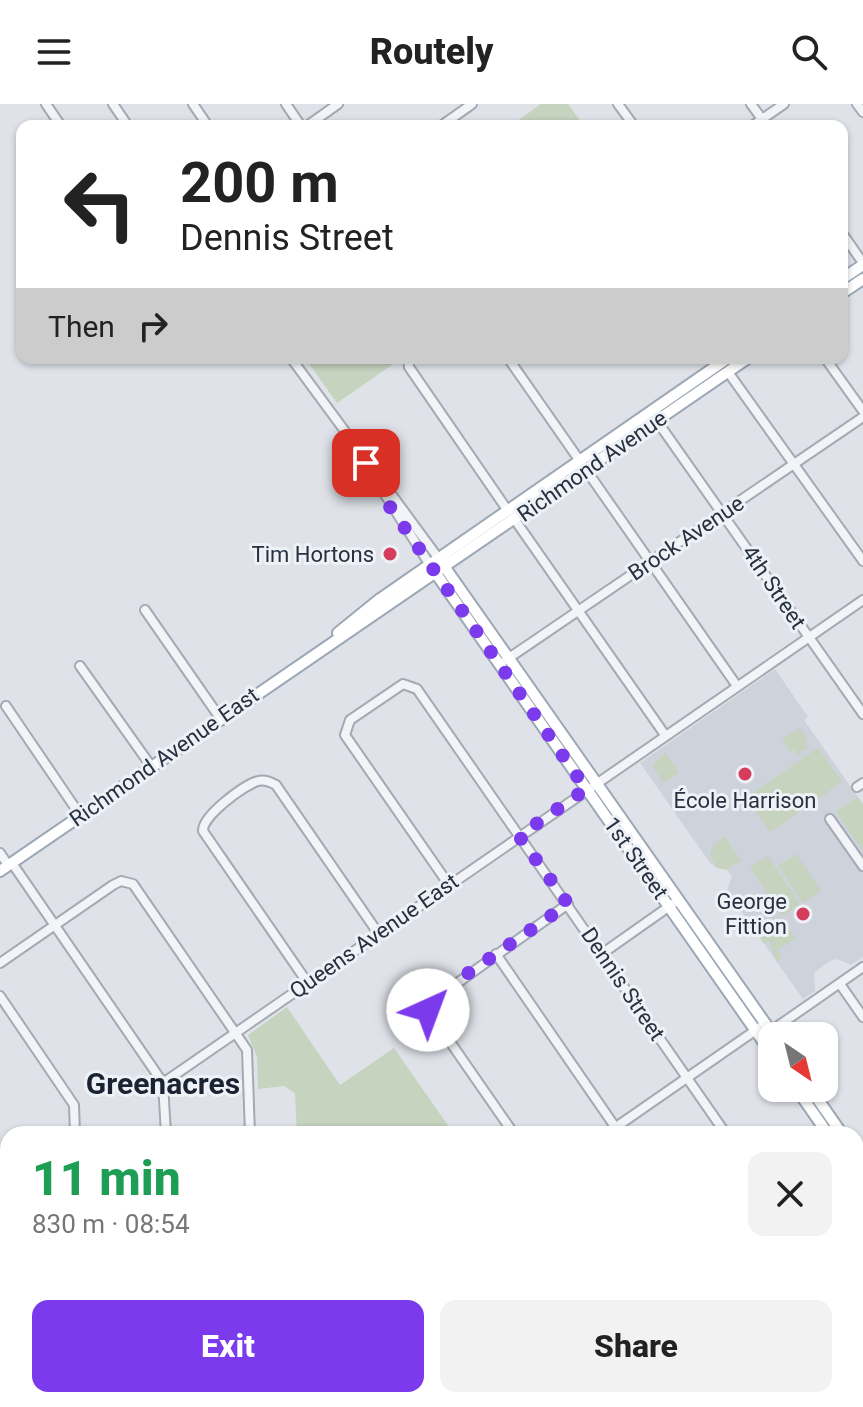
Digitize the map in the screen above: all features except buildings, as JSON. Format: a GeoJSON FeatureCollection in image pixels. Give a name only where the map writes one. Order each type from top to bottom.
{"type":"FeatureCollection","features":[{"type":"Feature","properties":{"kind":"main road","name":"Richmond Avenue"},"geometry":{"type":"LineString","coordinates":[[438,567],[720,364]]}},
{"type":"Feature","properties":{"kind":"main road","name":"Richmond Avenue"},"geometry":{"type":"LineString","coordinates":[[583,465],[657,421],[739,364]]}},
{"type":"Feature","properties":{"kind":"main road","name":"Richmond Avenue East"},"geometry":{"type":"LineString","coordinates":[[4,862],[80,815],[438,567]]}},
{"type":"Feature","properties":{"kind":"main road","name":"1st Street"},"geometry":{"type":"LineString","coordinates":[[438,567],[509,659],[591,786]]}},
{"type":"Feature","properties":{"kind":"main road","name":"1st Street"},"geometry":{"type":"LineString","coordinates":[[438,567],[497,662],[764,1022]]}},
{"type":"Feature","properties":{"kind":"main road","name":"1st Street"},"geometry":{"type":"LineString","coordinates":[[674,902],[758,1034]]}},
{"type":"Feature","properties":{"kind":"main road"},"geometry":{"type":"LineString","coordinates":[[806,1102],[822,1126]]}},
{"type":"Feature","properties":{"kind":"main road"},"geometry":{"type":"LineString","coordinates":[[820,1102],[836,1126]]}},
{"type":"Feature","properties":{"kind":"street"},"geometry":{"type":"LineString","coordinates":[[286,104],[299,120]]}},
{"type":"Feature","properties":{"kind":"street"},"geometry":{"type":"LineString","coordinates":[[313,120],[338,104]]}},
{"type":"Feature","properties":{"kind":"street"},"geometry":{"type":"LineString","coordinates":[[449,120],[472,104]]}},
{"type":"Feature","properties":{"kind":"street"},"geometry":{"type":"LineString","coordinates":[[768,120],[784,104]]}},
{"type":"Feature","properties":{"kind":"street"},"geometry":{"type":"LineString","coordinates":[[857,104],[863,112]]}},
{"type":"Feature","properties":{"kind":"street"},"geometry":{"type":"LineString","coordinates":[[848,242],[863,264]]}},
{"type":"Feature","properties":{"kind":"street","name":"1st Street"},"geometry":{"type":"LineString","coordinates":[[295,364],[366,463],[388,487],[438,567]]}},
{"type":"Feature","properties":{"kind":"street"},"geometry":{"type":"LineString","coordinates":[[409,364],[665,735]]}},
{"type":"Feature","properties":{"kind":"street"},"geometry":{"type":"LineString","coordinates":[[512,364],[737,686]]}},
{"type":"Feature","properties":{"kind":"street"},"geometry":{"type":"LineString","coordinates":[[829,364],[863,414]]}},
{"type":"Feature","properties":{"kind":"street"},"geometry":{"type":"LineString","coordinates":[[728,372],[863,561]]}},
{"type":"Feature","properties":{"kind":"street","name":"Brock Avenue"},"geometry":{"type":"LineString","coordinates":[[509,659],[795,464],[863,414]]}},
{"type":"Feature","properties":{"kind":"street","name":"4th Street"},"geometry":{"type":"LineString","coordinates":[[657,421],[863,714]]}},
{"type":"Feature","properties":{"kind":"street","name":"Queens Avenue East"},"geometry":{"type":"LineString","coordinates":[[163,1083],[863,600]]}},
{"type":"Feature","properties":{"kind":"street"},"geometry":{"type":"LineString","coordinates":[[145,610],[220,718]]}},
{"type":"Feature","properties":{"kind":"street"},"geometry":{"type":"LineString","coordinates":[[497,662],[509,659]]}},
{"type":"Feature","properties":{"kind":"street"},"geometry":{"type":"LineString","coordinates":[[80,666],[151,766]]}},
{"type":"Feature","properties":{"kind":"street","name":"Dennis Street"},"geometry":{"type":"LineString","coordinates":[[449,885],[345,735],[350,720],[395,686],[410,685],[417,689],[720,1126]]}},
{"type":"Feature","properties":{"kind":"street"},"geometry":{"type":"LineString","coordinates":[[6,706],[80,815]]}},
{"type":"Feature","properties":{"kind":"street"},"geometry":{"type":"LineString","coordinates":[[307,982],[203,831],[207,816],[257,781],[267,780],[276,785],[378,933]]}},
{"type":"Feature","properties":{"kind":"street"},"geometry":{"type":"LineString","coordinates":[[830,819],[863,866]]}},
{"type":"Feature","properties":{"kind":"street"},"geometry":{"type":"LineString","coordinates":[[4,862],[55,925],[163,1083],[166,1126]]}},
{"type":"Feature","properties":{"kind":"street"},"geometry":{"type":"LineString","coordinates":[[0,963],[113,885],[128,880],[236,1032],[250,1061],[250,1126]]}},
{"type":"Feature","properties":{"kind":"street"},"geometry":{"type":"LineString","coordinates":[[603,953],[674,902]]}},
{"type":"Feature","properties":{"kind":"street"},"geometry":{"type":"LineString","coordinates":[[508,1126],[428,1010],[428,1004],[568,904]]}},
{"type":"Feature","properties":{"kind":"street"},"geometry":{"type":"LineString","coordinates":[[496,954],[615,1126]]}},
{"type":"Feature","properties":{"kind":"street"},"geometry":{"type":"LineString","coordinates":[[782,1022],[863,967]]}},
{"type":"Feature","properties":{"kind":"street"},"geometry":{"type":"LineString","coordinates":[[840,984],[863,1017]]}},
{"type":"Feature","properties":{"kind":"street"},"geometry":{"type":"LineString","coordinates":[[0,996],[74,1105],[75,1126]]}},
{"type":"Feature","properties":{"kind":"street"},"geometry":{"type":"LineString","coordinates":[[625,1126],[687,1078],[758,1034]]}},
{"type":"Feature","properties":{"kind":"shaded area"},"geometry":{"type":"Polygon","coordinates":[[[775,669],[808,717],[804,720],[863,804],[863,957],[851,965],[837,959],[828,962],[814,973],[815,991],[803,999],[727,891],[732,876],[727,870],[733,865],[717,868],[710,863],[640,763],[775,669]]]}},
{"type":"Feature","properties":{"kind":"green space"},"geometry":{"type":"Polygon","coordinates":[[[541,104],[568,104],[580,120],[518,120],[541,104]]]}},
{"type":"Feature","properties":{"kind":"green space"},"geometry":{"type":"Polygon","coordinates":[[[309,364],[393,364],[337,403],[309,364]]]}},
{"type":"Feature","properties":{"kind":"green space"},"geometry":{"type":"Polygon","coordinates":[[[800,728],[808,740],[804,743],[808,747],[797,755],[795,749],[790,752],[782,740],[800,728]]]}},
{"type":"Feature","properties":{"kind":"green space"},"geometry":{"type":"Polygon","coordinates":[[[818,748],[842,782],[770,832],[746,797],[818,748]]]}},
{"type":"Feature","properties":{"kind":"green space"},"geometry":{"type":"Polygon","coordinates":[[[665,752],[679,772],[663,783],[653,766],[665,752]]]}},
{"type":"Feature","properties":{"kind":"green space"},"geometry":{"type":"Polygon","coordinates":[[[858,797],[863,804],[863,851],[836,812],[858,797]]]}},
{"type":"Feature","properties":{"kind":"green space"},"geometry":{"type":"Polygon","coordinates":[[[725,837],[741,860],[727,870],[717,868],[710,855],[713,845],[725,837]]]}},
{"type":"Feature","properties":{"kind":"green space"},"geometry":{"type":"Polygon","coordinates":[[[796,854],[821,891],[803,903],[778,866],[796,854]]]}},
{"type":"Feature","properties":{"kind":"green space"},"geometry":{"type":"Polygon","coordinates":[[[768,856],[800,904],[783,916],[750,868],[768,856]]]}},
{"type":"Feature","properties":{"kind":"green space"},"geometry":{"type":"Polygon","coordinates":[[[784,921],[796,939],[777,950],[782,958],[777,962],[769,940],[764,944],[760,938],[784,921]]]}},
{"type":"Feature","properties":{"kind":"green space"},"geometry":{"type":"Polygon","coordinates":[[[287,1007],[340,1085],[394,1048],[448,1126],[297,1126],[295,1093],[284,1086],[258,1089],[257,1057],[248,1035],[287,1007]]]}},
{"type":"Feature","properties":{"kind":"place","name":"Tim Hortons"},"geometry":{"type":"Point","coordinates":[390,554]}},
{"type":"Feature","properties":{"kind":"place","name":"École Harrison"},"geometry":{"type":"Point","coordinates":[745,774]}},
{"type":"Feature","properties":{"kind":"place","name":"George Fittion"},"geometry":{"type":"Point","coordinates":[803,914]}},
{"type":"Feature","properties":{"kind":"district","name":"Greenacres"},"geometry":{"type":"Point","coordinates":[163,1083]}},
{"type":"Feature","properties":{"kind":"route"},"geometry":{"type":"LineString","coordinates":[[366,463],[388,504],[586,789],[519,836],[568,904],[431,999],[428,1010]]}}]}
